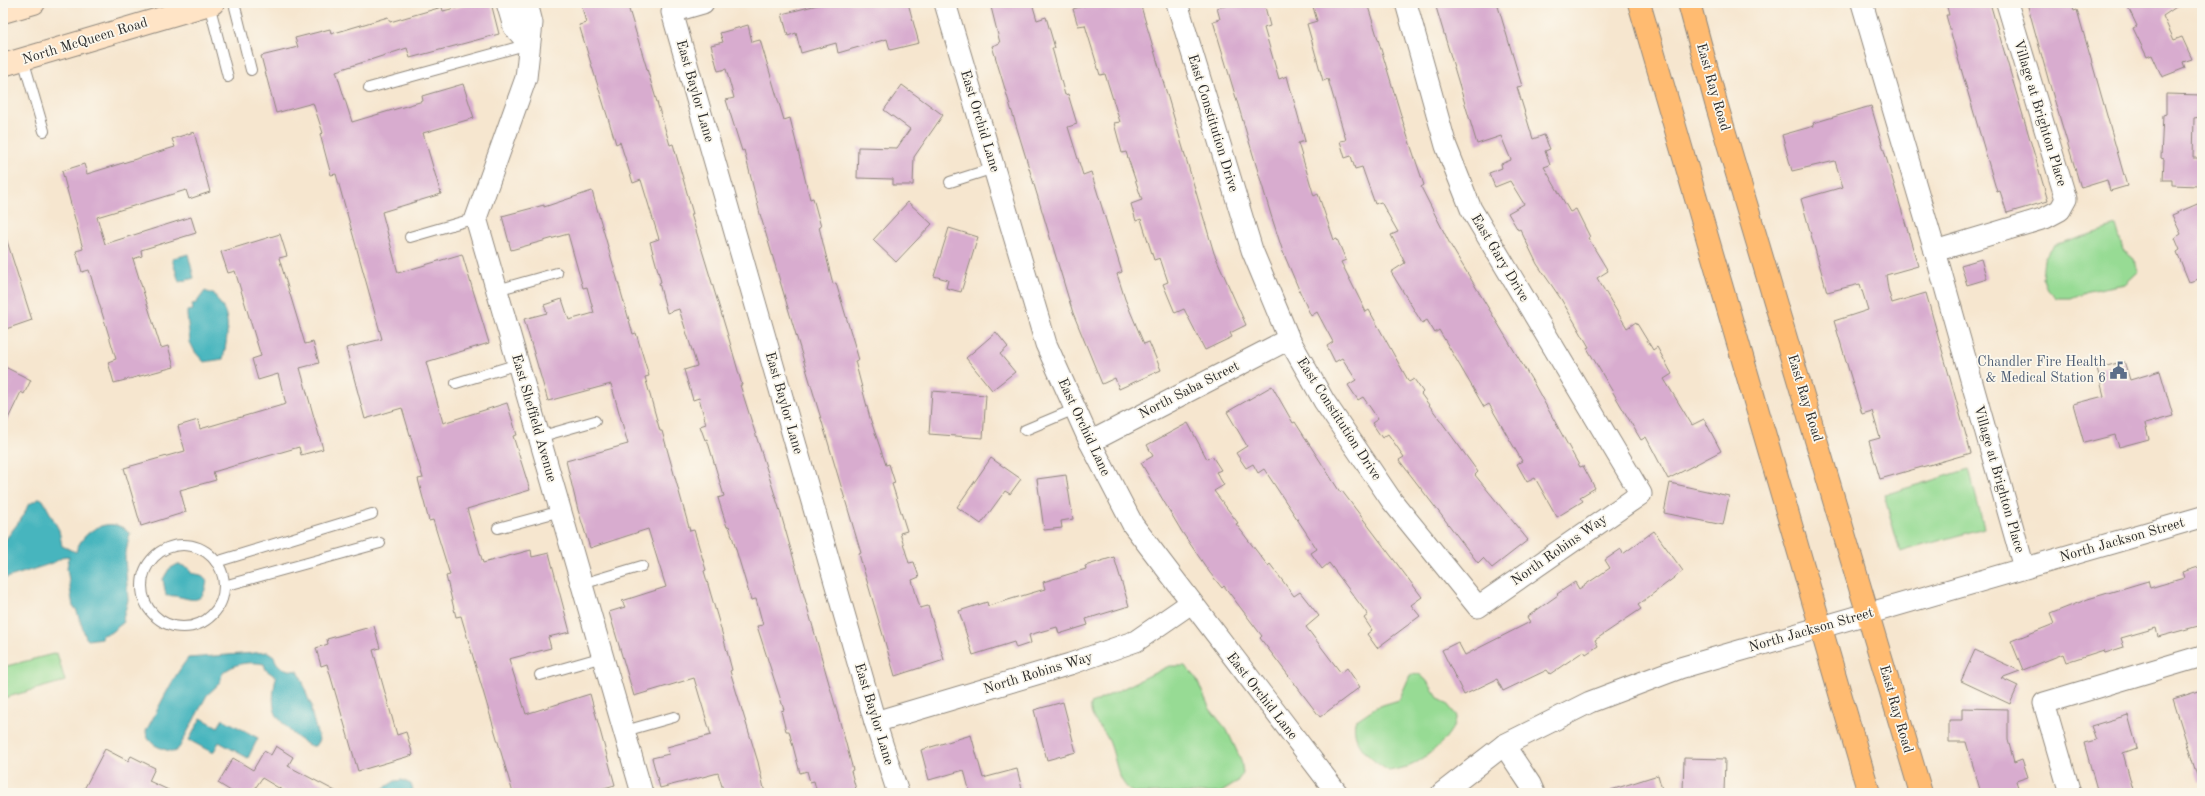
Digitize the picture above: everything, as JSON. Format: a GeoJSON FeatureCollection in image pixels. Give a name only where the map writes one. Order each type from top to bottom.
{"type":"FeatureCollection","features":[{"type":"Feature","properties":{"kind":"main road"},"geometry":{"type":"LineString","coordinates":[[3,12],[34,3]]}},
{"type":"Feature","properties":{"kind":"main road"},"geometry":{"type":"LineString","coordinates":[[1640,3],[1869,793]]}},
{"type":"Feature","properties":{"kind":"main road","name":"East Ray Road"},"geometry":{"type":"LineString","coordinates":[[1689,3],[1716,103],[1921,793]]}},
{"type":"Feature","properties":{"kind":"main road","name":"North McQueen Road"},"geometry":{"type":"LineString","coordinates":[[13,62],[211,4]]}},
{"type":"Feature","properties":{"kind":"street"},"geometry":{"type":"LineString","coordinates":[[507,3],[514,27],[529,44]]}},
{"type":"Feature","properties":{"kind":"street"},"geometry":{"type":"LineString","coordinates":[[476,218],[526,78],[532,23],[527,3]]}},
{"type":"Feature","properties":{"kind":"street","name":"East Baylor Lane"},"geometry":{"type":"LineString","coordinates":[[703,3],[672,12],[875,722],[898,793]]}},
{"type":"Feature","properties":{"kind":"street","name":"East Orchid Lane"},"geometry":{"type":"LineString","coordinates":[[945,3],[1046,344],[1090,442],[1133,525],[1337,793]]}},
{"type":"Feature","properties":{"kind":"street","name":"East Constitution Drive"},"geometry":{"type":"LineString","coordinates":[[1177,3],[1252,250],[1288,339],[1324,401],[1392,501],[1478,607]]}},
{"type":"Feature","properties":{"kind":"street","name":"East Gary Drive"},"geometry":{"type":"LineString","coordinates":[[1406,3],[1446,146],[1471,209],[1641,494]]}},
{"type":"Feature","properties":{"kind":"street","name":"Village at Brighton Place"},"geometry":{"type":"LineString","coordinates":[[1862,3],[1935,251],[2024,568]]}},
{"type":"Feature","properties":{"kind":"street","name":"Village at Brighton Place"},"geometry":{"type":"LineString","coordinates":[[1935,251],[2044,218],[2060,210],[2066,200],[2007,3]]}},
{"type":"Feature","properties":{"kind":"street","name":"East Sheffield Avenue"},"geometry":{"type":"LineString","coordinates":[[476,218],[642,793]]}},
{"type":"Feature","properties":{"kind":"street","name":"North Saba Street"},"geometry":{"type":"LineString","coordinates":[[1090,442],[1288,339]]}},
{"type":"Feature","properties":{"kind":"street","name":"North Robins Way"},"geometry":{"type":"LineString","coordinates":[[1478,607],[1641,494]]}},
{"type":"Feature","properties":{"kind":"street","name":"North Jackson Street"},"geometry":{"type":"LineString","coordinates":[[1442,793],[1504,745],[1590,702],[1680,668],[2202,517]]}},
{"type":"Feature","properties":{"kind":"street","name":"North Robins Way"},"geometry":{"type":"LineString","coordinates":[[875,722],[1070,664],[1136,641],[1191,603]]}},
{"type":"Feature","properties":{"kind":"street"},"geometry":{"type":"LineString","coordinates":[[2070,793],[2044,703],[2202,656]]}},
{"type":"Feature","properties":{"kind":"street"},"geometry":{"type":"LineString","coordinates":[[1504,745],[1530,784],[1534,793]]}},
{"type":"Feature","properties":{"kind":"lane"},"geometry":{"type":"LineString","coordinates":[[234,3],[251,70]]}},
{"type":"Feature","properties":{"kind":"lane"},"geometry":{"type":"LineString","coordinates":[[211,4],[228,77]]}},
{"type":"Feature","properties":{"kind":"lane"},"geometry":{"type":"LineString","coordinates":[[369,88],[529,44]]}},
{"type":"Feature","properties":{"kind":"lane"},"geometry":{"type":"LineString","coordinates":[[13,62],[44,131]]}},
{"type":"Feature","properties":{"kind":"lane"},"geometry":{"type":"LineString","coordinates":[[950,182],[994,168]]}},
{"type":"Feature","properties":{"kind":"lane"},"geometry":{"type":"LineString","coordinates":[[410,237],[476,218]]}},
{"type":"Feature","properties":{"kind":"lane"},"geometry":{"type":"LineString","coordinates":[[497,290],[557,273]]}},
{"type":"Feature","properties":{"kind":"lane"},"geometry":{"type":"LineString","coordinates":[[456,383],[518,364]]}},
{"type":"Feature","properties":{"kind":"lane"},"geometry":{"type":"LineString","coordinates":[[1025,430],[1075,409]]}},
{"type":"Feature","properties":{"kind":"lane"},"geometry":{"type":"LineString","coordinates":[[539,437],[595,420]]}},
{"type":"Feature","properties":{"kind":"lane"},"geometry":{"type":"LineString","coordinates":[[498,528],[561,511]]}},
{"type":"Feature","properties":{"kind":"lane"},"geometry":{"type":"LineString","coordinates":[[216,562],[372,514]]}},
{"type":"Feature","properties":{"kind":"lane"},"geometry":{"type":"LineString","coordinates":[[224,586],[380,542]]}},
{"type":"Feature","properties":{"kind":"lane"},"geometry":{"type":"LineString","coordinates":[[173,546],[190,546],[207,553],[216,562],[222,573],[224,586],[219,605],[212,615],[202,622],[191,626],[179,627],[168,624],[157,618],[148,608],[143,596],[142,583],[145,570],[151,560],[161,551],[173,546]]}},
{"type":"Feature","properties":{"kind":"lane"},"geometry":{"type":"LineString","coordinates":[[582,584],[642,566]]}},
{"type":"Feature","properties":{"kind":"lane"},"geometry":{"type":"LineString","coordinates":[[540,675],[603,657]]}},
{"type":"Feature","properties":{"kind":"lane"},"geometry":{"type":"LineString","coordinates":[[625,731],[674,717]]}},
{"type":"Feature","properties":{"kind":"green space"},"geometry":{"type":"Polygon","coordinates":[[[2116,226],[2123,250],[2134,259],[2138,272],[2125,284],[2088,291],[2071,298],[2056,298],[2047,289],[2042,277],[2044,259],[2054,246],[2116,226]]]}},
{"type":"Feature","properties":{"kind":"green space"},"geometry":{"type":"Polygon","coordinates":[[[1969,469],[1984,528],[1900,552],[1884,495],[1969,469]]]}},
{"type":"Feature","properties":{"kind":"green space"},"geometry":{"type":"Polygon","coordinates":[[[57,653],[65,681],[4,698],[3,667],[57,653]]]}},
{"type":"Feature","properties":{"kind":"green space"},"geometry":{"type":"Polygon","coordinates":[[[1169,666],[1185,666],[1195,676],[1210,709],[1227,730],[1241,760],[1243,773],[1236,783],[1220,793],[1134,793],[1123,782],[1117,769],[1108,739],[1092,714],[1091,704],[1169,666]]]}},
{"type":"Feature","properties":{"kind":"green space"},"geometry":{"type":"Polygon","coordinates":[[[1419,674],[1426,680],[1439,699],[1446,703],[1457,716],[1455,723],[1451,731],[1440,744],[1421,760],[1411,765],[1389,771],[1364,751],[1356,737],[1355,721],[1376,707],[1399,700],[1410,675],[1419,674]]]}},
{"type":"Feature","properties":{"kind":"water"},"geometry":{"type":"Polygon","coordinates":[[[188,254],[194,278],[179,282],[172,259],[188,254]]]}},
{"type":"Feature","properties":{"kind":"water"},"geometry":{"type":"Polygon","coordinates":[[[205,291],[215,295],[225,313],[227,326],[223,359],[204,362],[195,352],[190,342],[187,311],[193,310],[192,304],[196,303],[205,291]]]}},
{"type":"Feature","properties":{"kind":"water"},"geometry":{"type":"Polygon","coordinates":[[[40,498],[43,500],[59,530],[62,546],[76,552],[84,537],[98,527],[114,525],[122,527],[130,533],[125,557],[128,600],[123,619],[124,622],[110,633],[102,635],[101,638],[88,640],[86,638],[76,609],[73,607],[67,568],[69,557],[65,556],[53,563],[3,579],[3,543],[24,515],[28,505],[40,498]]]}},
{"type":"Feature","properties":{"kind":"water"},"geometry":{"type":"Polygon","coordinates":[[[178,564],[189,568],[191,573],[201,575],[207,581],[205,591],[197,599],[166,596],[163,579],[169,569],[178,564]]]}},
{"type":"Feature","properties":{"kind":"water"},"geometry":{"type":"Polygon","coordinates":[[[268,652],[274,656],[277,664],[286,669],[298,671],[300,675],[312,706],[311,711],[319,740],[315,746],[311,746],[300,739],[288,729],[276,714],[273,700],[276,677],[266,670],[264,664],[253,663],[236,665],[226,670],[222,674],[220,683],[207,695],[179,748],[174,752],[160,748],[149,740],[146,731],[171,684],[188,658],[268,652]]]}},
{"type":"Feature","properties":{"kind":"water"},"geometry":{"type":"Polygon","coordinates":[[[201,718],[218,727],[223,719],[258,738],[248,758],[219,742],[213,753],[189,740],[201,718]]]}},
{"type":"Feature","properties":{"kind":"water"},"geometry":{"type":"Polygon","coordinates":[[[402,780],[411,784],[414,793],[376,793],[395,781],[402,780]]]}},
{"type":"Feature","properties":{"kind":"building"},"geometry":{"type":"Polygon","coordinates":[[[476,3],[491,3],[499,34],[410,58],[407,48],[336,71],[352,122],[423,101],[422,96],[463,84],[474,118],[423,133],[441,194],[382,212],[398,273],[462,254],[489,343],[426,362],[443,423],[507,403],[517,435],[513,436],[530,490],[467,509],[483,563],[531,550],[532,557],[549,553],[570,632],[548,637],[551,648],[509,659],[526,714],[590,694],[615,785],[585,793],[513,793],[461,616],[456,617],[446,576],[450,575],[433,520],[429,521],[418,479],[423,478],[402,408],[365,419],[346,348],[382,339],[336,174],[331,175],[320,134],[323,133],[313,103],[276,113],[261,56],[298,47],[295,38],[330,29],[331,34],[388,17],[390,22],[442,7],[443,11],[476,3]]]}},
{"type":"Feature","properties":{"kind":"building"},"geometry":{"type":"Polygon","coordinates":[[[581,3],[627,3],[670,145],[673,144],[693,214],[691,214],[742,385],[740,385],[780,511],[845,740],[857,793],[817,793],[814,781],[810,782],[807,771],[800,773],[789,731],[786,731],[781,711],[784,710],[757,626],[763,625],[756,599],[751,600],[729,526],[727,527],[718,498],[724,496],[707,439],[705,440],[700,426],[706,424],[699,398],[693,400],[684,370],[697,366],[679,309],[667,313],[659,283],[661,282],[650,242],[659,239],[641,180],[633,183],[620,142],[616,144],[579,25],[586,23],[581,3]]]}},
{"type":"Feature","properties":{"kind":"building"},"geometry":{"type":"Polygon","coordinates":[[[825,3],[908,3],[919,43],[890,50],[887,39],[838,53],[836,43],[801,53],[796,33],[788,36],[782,14],[825,3]]]}},
{"type":"Feature","properties":{"kind":"building"},"geometry":{"type":"Polygon","coordinates":[[[990,3],[1032,3],[1037,20],[1046,17],[1055,48],[1052,48],[1065,95],[1068,94],[1077,124],[1068,127],[1083,175],[1091,172],[1122,272],[1117,274],[1125,299],[1144,344],[1149,342],[1161,370],[1119,389],[1115,378],[1102,384],[1073,313],[992,46],[1000,43],[990,3]]]}},
{"type":"Feature","properties":{"kind":"building"},"geometry":{"type":"Polygon","coordinates":[[[1094,3],[1140,3],[1214,253],[1246,325],[1230,333],[1232,337],[1205,350],[1184,309],[1175,313],[1163,284],[1168,282],[1160,258],[1154,260],[1141,219],[1136,221],[1131,204],[1142,200],[1126,152],[1122,153],[1114,123],[1120,122],[1105,74],[1100,75],[1085,25],[1078,26],[1073,9],[1094,3]]]}},
{"type":"Feature","properties":{"kind":"building"},"geometry":{"type":"Polygon","coordinates":[[[1236,3],[1264,3],[1270,26],[1264,28],[1279,79],[1287,76],[1305,141],[1298,143],[1314,196],[1318,194],[1334,240],[1337,239],[1346,260],[1341,262],[1366,312],[1369,310],[1409,382],[1414,379],[1423,392],[1421,394],[1478,472],[1475,475],[1528,540],[1492,568],[1483,558],[1478,563],[1399,460],[1404,457],[1388,434],[1382,438],[1372,423],[1378,419],[1363,397],[1358,400],[1348,385],[1356,380],[1342,358],[1335,362],[1327,346],[1333,342],[1317,312],[1311,316],[1300,292],[1283,252],[1271,215],[1213,21],[1220,19],[1217,8],[1236,3]]]}},
{"type":"Feature","properties":{"kind":"building"},"geometry":{"type":"Polygon","coordinates":[[[1312,3],[1367,3],[1407,135],[1424,185],[1421,187],[1451,246],[1533,382],[1580,467],[1583,466],[1595,488],[1580,497],[1583,501],[1557,517],[1535,478],[1527,482],[1517,464],[1522,461],[1489,404],[1484,407],[1439,330],[1435,333],[1427,320],[1422,323],[1391,272],[1405,263],[1391,235],[1398,232],[1381,202],[1375,204],[1362,167],[1355,169],[1351,156],[1345,158],[1340,141],[1346,140],[1328,79],[1323,81],[1307,24],[1317,21],[1312,3]]]}},
{"type":"Feature","properties":{"kind":"building"},"geometry":{"type":"Polygon","coordinates":[[[1449,3],[1497,3],[1522,86],[1517,87],[1533,139],[1544,135],[1550,149],[1545,151],[1550,165],[1544,167],[1570,212],[1576,209],[1590,237],[1588,238],[1608,271],[1597,278],[1627,328],[1636,322],[1653,350],[1657,347],[1672,374],[1664,379],[1692,425],[1704,419],[1721,451],[1668,479],[1646,437],[1641,440],[1587,348],[1589,347],[1561,299],[1537,264],[1520,229],[1518,230],[1508,213],[1524,204],[1510,181],[1495,187],[1489,173],[1502,168],[1501,164],[1511,160],[1501,136],[1477,144],[1436,7],[1449,3]]]}},
{"type":"Feature","properties":{"kind":"building"},"geometry":{"type":"Polygon","coordinates":[[[1946,3],[1990,3],[2048,201],[2007,213],[2000,191],[1997,192],[1959,62],[1946,15],[1949,15],[1946,3]]]}},
{"type":"Feature","properties":{"kind":"building"},"geometry":{"type":"Polygon","coordinates":[[[2027,3],[2071,3],[2074,11],[2077,10],[2127,186],[2110,191],[2107,180],[2081,188],[2027,3]]]}},
{"type":"Feature","properties":{"kind":"building"},"geometry":{"type":"Polygon","coordinates":[[[2135,3],[2182,3],[2163,16],[2174,40],[2182,37],[2192,59],[2183,62],[2185,68],[2162,77],[2152,55],[2147,57],[2133,28],[2137,26],[2128,7],[2135,3]]]}},
{"type":"Feature","properties":{"kind":"building"},"geometry":{"type":"Polygon","coordinates":[[[748,25],[752,42],[760,40],[784,120],[790,118],[810,199],[813,198],[821,227],[819,227],[833,284],[836,283],[859,360],[855,361],[870,418],[886,465],[889,464],[895,483],[892,484],[907,531],[900,533],[909,563],[914,562],[919,577],[912,580],[920,608],[928,606],[944,660],[895,676],[859,554],[861,553],[760,214],[744,150],[742,151],[726,100],[734,98],[726,69],[718,71],[711,45],[723,42],[720,33],[748,25]]]}},
{"type":"Feature","properties":{"kind":"building"},"geometry":{"type":"Polygon","coordinates":[[[902,85],[943,115],[914,157],[913,185],[893,185],[893,179],[857,178],[858,147],[897,148],[910,129],[884,110],[902,85]]]}},
{"type":"Feature","properties":{"kind":"building"},"geometry":{"type":"Polygon","coordinates":[[[2166,94],[2202,95],[2200,117],[2194,118],[2193,158],[2199,158],[2198,186],[2172,185],[2172,180],[2163,180],[2164,159],[2161,158],[2163,115],[2166,114],[2166,94]]]}},
{"type":"Feature","properties":{"kind":"building"},"geometry":{"type":"Polygon","coordinates":[[[1871,106],[1918,266],[1886,275],[1892,303],[1926,293],[1971,453],[1880,479],[1869,441],[1880,438],[1872,411],[1862,414],[1834,321],[1868,310],[1860,284],[1827,292],[1801,199],[1843,187],[1835,161],[1792,171],[1782,135],[1814,126],[1813,123],[1871,106]]]}},
{"type":"Feature","properties":{"kind":"building"},"geometry":{"type":"Polygon","coordinates":[[[194,132],[210,192],[189,199],[186,190],[97,217],[105,244],[191,217],[196,233],[141,250],[142,256],[133,259],[161,348],[168,346],[174,367],[114,383],[108,362],[116,359],[89,270],[82,272],[76,251],[83,249],[62,171],[84,164],[87,174],[175,147],[172,139],[194,132]]]}},
{"type":"Feature","properties":{"kind":"building"},"geometry":{"type":"Polygon","coordinates":[[[592,191],[633,334],[636,333],[649,376],[645,377],[690,531],[694,530],[706,570],[704,571],[732,670],[730,671],[758,762],[765,793],[724,793],[718,773],[660,788],[652,758],[669,754],[667,747],[711,735],[694,678],[634,696],[609,612],[625,607],[622,601],[666,587],[648,529],[590,548],[578,510],[566,461],[628,444],[611,384],[548,401],[524,319],[547,313],[544,305],[562,299],[569,320],[594,313],[587,287],[583,288],[568,234],[511,250],[502,216],[544,205],[544,207],[592,191]]]}},
{"type":"Feature","properties":{"kind":"building"},"geometry":{"type":"Polygon","coordinates":[[[908,202],[932,224],[896,262],[873,240],[908,202]]]}},
{"type":"Feature","properties":{"kind":"building"},"geometry":{"type":"Polygon","coordinates":[[[2202,202],[2202,278],[2189,282],[2177,252],[2180,250],[2175,238],[2181,234],[2172,215],[2202,202]]]}},
{"type":"Feature","properties":{"kind":"building"},"geometry":{"type":"Polygon","coordinates":[[[949,228],[978,237],[961,292],[946,288],[948,280],[934,276],[949,228]]]}},
{"type":"Feature","properties":{"kind":"building"},"geometry":{"type":"Polygon","coordinates":[[[280,234],[287,256],[279,258],[305,344],[313,342],[319,363],[300,368],[323,449],[301,455],[299,447],[213,472],[216,480],[180,490],[186,512],[141,526],[124,468],[185,451],[178,426],[198,420],[200,429],[286,404],[278,374],[258,380],[252,359],[261,356],[235,271],[228,273],[221,252],[280,234]]]}},
{"type":"Feature","properties":{"kind":"building"},"geometry":{"type":"Polygon","coordinates":[[[3,238],[6,238],[32,320],[3,330],[3,238]]]}},
{"type":"Feature","properties":{"kind":"building"},"geometry":{"type":"Polygon","coordinates":[[[1981,259],[1987,279],[1967,285],[1961,265],[1981,259]]]}},
{"type":"Feature","properties":{"kind":"building"},"geometry":{"type":"Polygon","coordinates":[[[996,332],[1008,347],[1000,354],[1015,372],[992,390],[966,358],[996,332]]]}},
{"type":"Feature","properties":{"kind":"building"},"geometry":{"type":"Polygon","coordinates":[[[2124,361],[2130,380],[2160,371],[2173,416],[2145,424],[2149,439],[2119,447],[2115,435],[2084,443],[2073,404],[2104,396],[2097,369],[2124,361]]]}},
{"type":"Feature","properties":{"kind":"building"},"geometry":{"type":"Polygon","coordinates":[[[3,366],[31,380],[24,394],[21,392],[3,429],[3,366]]]}},
{"type":"Feature","properties":{"kind":"building"},"geometry":{"type":"Polygon","coordinates":[[[1272,386],[1293,423],[1295,422],[1340,492],[1342,491],[1422,597],[1411,605],[1420,616],[1377,648],[1367,634],[1372,630],[1364,618],[1368,615],[1329,563],[1322,569],[1311,553],[1317,549],[1264,469],[1258,473],[1253,464],[1246,468],[1236,453],[1247,446],[1227,412],[1272,386]]]}},
{"type":"Feature","properties":{"kind":"building"},"geometry":{"type":"Polygon","coordinates":[[[932,391],[986,395],[983,438],[929,434],[932,391]]]}},
{"type":"Feature","properties":{"kind":"building"},"geometry":{"type":"Polygon","coordinates":[[[1188,423],[1207,459],[1212,456],[1221,470],[1216,472],[1224,485],[1214,491],[1238,523],[1236,524],[1268,566],[1270,564],[1294,596],[1300,592],[1319,616],[1306,627],[1341,673],[1347,668],[1360,687],[1320,717],[1260,638],[1262,636],[1224,586],[1222,588],[1210,573],[1182,532],[1141,463],[1153,456],[1147,445],[1188,423]]]}},
{"type":"Feature","properties":{"kind":"building"},"geometry":{"type":"Polygon","coordinates":[[[991,458],[1021,479],[1010,494],[1005,491],[981,524],[957,507],[991,458]]]}},
{"type":"Feature","properties":{"kind":"building"},"geometry":{"type":"Polygon","coordinates":[[[1066,475],[1073,519],[1061,521],[1062,528],[1044,530],[1037,479],[1066,475]]]}},
{"type":"Feature","properties":{"kind":"building"},"geometry":{"type":"Polygon","coordinates":[[[1670,483],[1729,496],[1723,525],[1664,513],[1670,483]]]}},
{"type":"Feature","properties":{"kind":"building"},"geometry":{"type":"Polygon","coordinates":[[[1654,531],[1683,571],[1638,605],[1641,609],[1595,640],[1598,646],[1586,654],[1584,651],[1550,674],[1547,670],[1503,691],[1497,679],[1464,695],[1442,650],[1458,642],[1465,655],[1530,622],[1527,617],[1558,595],[1557,594],[1575,582],[1579,589],[1610,568],[1605,560],[1621,549],[1623,554],[1654,531]]]}},
{"type":"Feature","properties":{"kind":"building"},"geometry":{"type":"Polygon","coordinates":[[[1114,557],[1129,606],[1086,619],[1088,625],[1059,634],[1057,627],[1029,635],[1031,643],[1016,648],[1014,642],[973,655],[959,611],[987,602],[988,606],[1045,589],[1043,582],[1086,569],[1085,566],[1114,557]]]}},
{"type":"Feature","properties":{"kind":"building"},"geometry":{"type":"Polygon","coordinates":[[[2202,566],[2202,625],[2158,637],[2156,628],[2121,638],[2124,647],[2105,653],[2104,650],[2066,662],[2063,654],[2023,670],[2011,641],[2054,624],[2050,614],[2088,599],[2148,581],[2150,588],[2184,578],[2182,572],[2202,566]]]}},
{"type":"Feature","properties":{"kind":"building"},"geometry":{"type":"Polygon","coordinates":[[[374,626],[380,648],[373,650],[397,735],[406,732],[413,755],[358,771],[327,664],[321,666],[316,648],[328,644],[327,639],[374,626]]]}},
{"type":"Feature","properties":{"kind":"building"},"geometry":{"type":"Polygon","coordinates":[[[1975,650],[2020,671],[2001,678],[2018,686],[2010,704],[1961,681],[1975,650]]]}},
{"type":"Feature","properties":{"kind":"building"},"geometry":{"type":"Polygon","coordinates":[[[2202,690],[2202,781],[2199,782],[2173,699],[2202,690]]]}},
{"type":"Feature","properties":{"kind":"building"},"geometry":{"type":"Polygon","coordinates":[[[1063,702],[1076,752],[1047,760],[1034,710],[1063,702]]]}},
{"type":"Feature","properties":{"kind":"building"},"geometry":{"type":"Polygon","coordinates":[[[1962,708],[2008,709],[2008,740],[2014,762],[2022,759],[2028,777],[2016,781],[2020,793],[1981,793],[1966,742],[1949,742],[1949,720],[1962,720],[1962,708]]]}},
{"type":"Feature","properties":{"kind":"building"},"geometry":{"type":"Polygon","coordinates":[[[2128,715],[2137,748],[2123,753],[2134,793],[2098,793],[2084,743],[2096,740],[2091,726],[2128,715]]]}},
{"type":"Feature","properties":{"kind":"building"},"geometry":{"type":"Polygon","coordinates":[[[971,735],[983,778],[1017,769],[1023,793],[970,793],[964,770],[929,780],[921,750],[971,735]]]}},
{"type":"Feature","properties":{"kind":"building"},"geometry":{"type":"Polygon","coordinates":[[[276,746],[293,757],[288,766],[339,793],[287,793],[262,778],[252,793],[234,793],[218,783],[233,758],[253,770],[264,751],[271,755],[276,746]]]}},
{"type":"Feature","properties":{"kind":"building"},"geometry":{"type":"Polygon","coordinates":[[[105,749],[128,761],[131,756],[155,768],[149,781],[175,793],[82,793],[105,749]]]}},
{"type":"Feature","properties":{"kind":"building"},"geometry":{"type":"Polygon","coordinates":[[[1684,758],[1725,759],[1724,793],[1683,792],[1684,758]]]}},
{"type":"Feature","properties":{"kind":"building"},"geometry":{"type":"Polygon","coordinates":[[[1658,775],[1663,793],[1611,793],[1611,790],[1658,775]]]}},
{"type":"Feature","properties":{"kind":"place","name":"Chandler Fire Health & Medical Station 6"},"geometry":{"type":"Point","coordinates":[2119,370]}}]}
